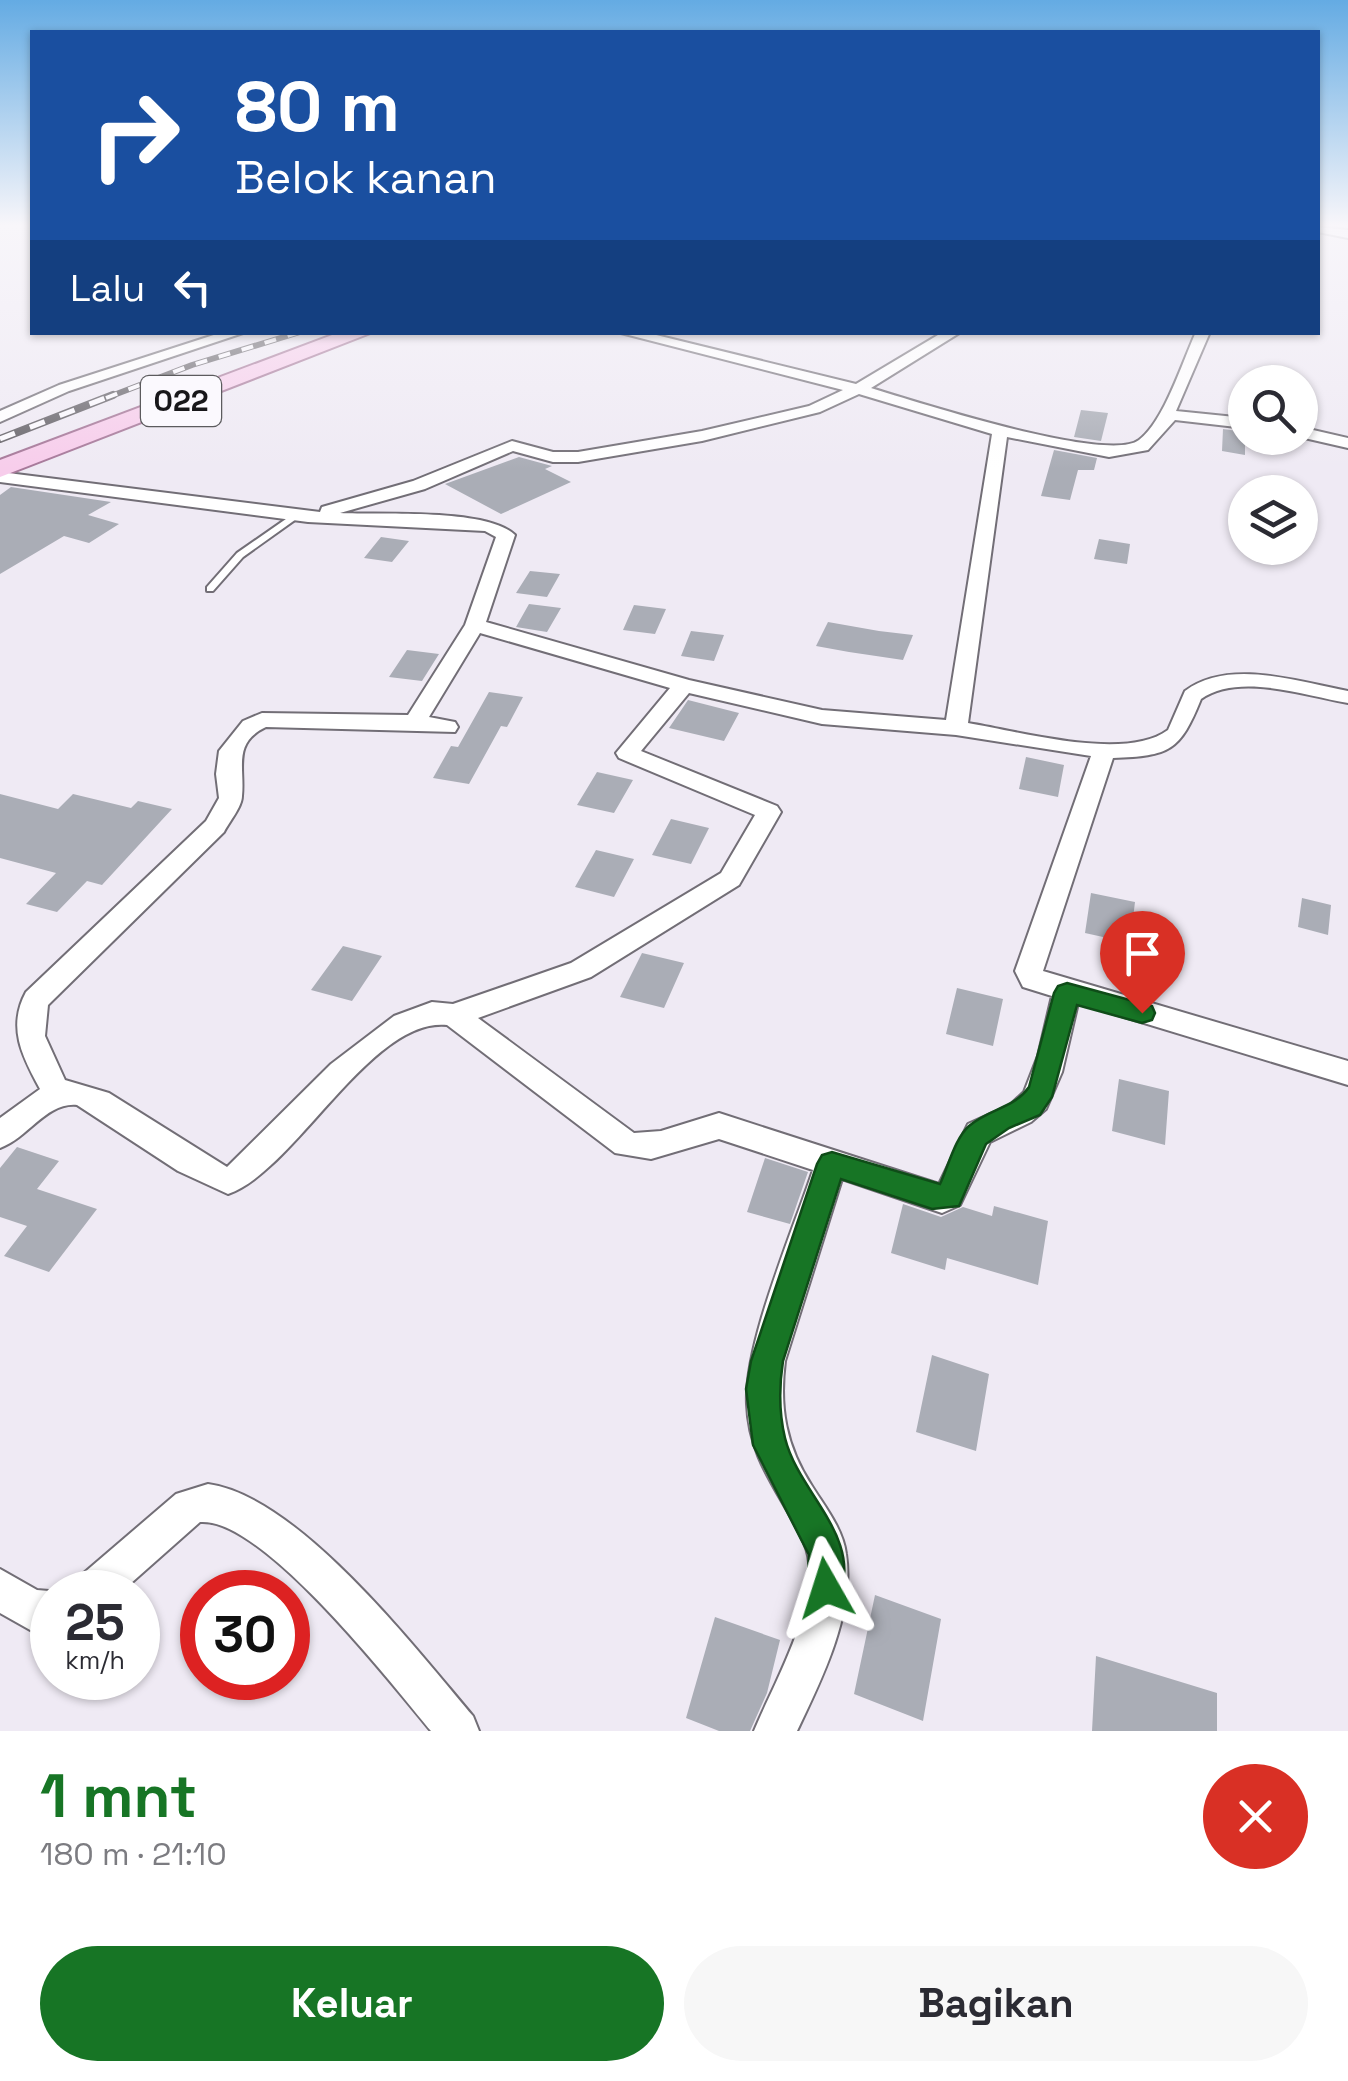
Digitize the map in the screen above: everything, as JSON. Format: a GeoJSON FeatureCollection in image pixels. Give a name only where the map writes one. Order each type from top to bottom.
{"type":"FeatureCollection","features":[{"type":"Feature","properties":{"kind":"main road","name":"022"},"geometry":{"type":"LineString","coordinates":[[0,473],[354,335]]}},
{"type":"Feature","properties":{"kind":"street"},"geometry":{"type":"LineString","coordinates":[[0,417],[64,388],[230,335]]}},
{"type":"Feature","properties":{"kind":"street"},"geometry":{"type":"LineString","coordinates":[[636,335],[858,389],[1000,431],[1123,452],[1148,443],[1164,420],[1202,335]]}},
{"type":"Feature","properties":{"kind":"street"},"geometry":{"type":"LineString","coordinates":[[302,516],[419,485],[512,446],[561,458],[594,455],[786,417],[858,389],[949,335]]}},
{"type":"Feature","properties":{"kind":"street"},"geometry":{"type":"LineString","coordinates":[[1164,420],[1171,415],[1189,414],[1228,420]]}},
{"type":"Feature","properties":{"kind":"street"},"geometry":{"type":"LineString","coordinates":[[956,728],[1000,431]]}},
{"type":"Feature","properties":{"kind":"street"},"geometry":{"type":"LineString","coordinates":[[1318,436],[1348,443]]}},
{"type":"Feature","properties":{"kind":"street"},"geometry":{"type":"LineString","coordinates":[[0,473],[302,516],[501,529],[506,534],[505,543],[475,625],[415,722]]}},
{"type":"Feature","properties":{"kind":"street"},"geometry":{"type":"LineString","coordinates":[[475,625],[684,685],[822,717],[956,728],[1104,750],[1127,751],[1170,740],[1180,731],[1190,698],[1210,685],[1268,683],[1348,697]]}},
{"type":"Feature","properties":{"kind":"street"},"geometry":{"type":"LineString","coordinates":[[454,1015],[581,970],[730,879],[769,812],[627,753],[684,685]]}},
{"type":"Feature","properties":{"kind":"street"},"geometry":{"type":"LineString","coordinates":[[58,1094],[30,1042],[30,1010],[36,999],[215,826],[230,798],[226,779],[228,758],[236,737],[247,725],[277,719],[446,726]]}},
{"type":"Feature","properties":{"kind":"street"},"geometry":{"type":"LineString","coordinates":[[1104,750],[1029,971],[1033,980],[1067,993],[1274,1048],[1348,1073]]}},
{"type":"Feature","properties":{"kind":"street"},"geometry":{"type":"LineString","coordinates":[[0,1135],[58,1094],[75,1091],[206,1174],[228,1181],[240,1176],[378,1039],[428,1013],[446,1011],[626,1144],[654,1149],[693,1130],[718,1126],[932,1197],[949,1197],[975,1136],[999,1120],[1031,1107],[1042,1090],[1067,993]]}},
{"type":"Feature","properties":{"kind":"street"},"geometry":{"type":"LineString","coordinates":[[774,1731],[814,1637],[826,1588],[827,1553],[770,1445],[762,1389],[767,1361],[832,1164]]}},
{"type":"Feature","properties":{"kind":"street"},"geometry":{"type":"LineString","coordinates":[[117,1570],[189,1507],[202,1501],[216,1503],[284,1544],[340,1592],[458,1731]]}},
{"type":"Feature","properties":{"kind":"street"},"geometry":{"type":"LineString","coordinates":[[0,1588],[30,1609]]}},
{"type":"Feature","properties":{"kind":"lane"},"geometry":{"type":"LineString","coordinates":[[210,589],[240,554],[302,516]]}},
{"type":"Feature","properties":{"kind":"building"},"geometry":{"type":"Polygon","coordinates":[[[1081,410],[1108,413],[1101,441],[1074,437],[1081,410]]]}},
{"type":"Feature","properties":{"kind":"building"},"geometry":{"type":"Polygon","coordinates":[[[1223,429],[1228,430],[1228,452],[1222,451],[1223,429]]]}},
{"type":"Feature","properties":{"kind":"building"},"geometry":{"type":"Polygon","coordinates":[[[1054,450],[1097,458],[1094,470],[1078,470],[1070,500],[1041,496],[1054,450]]]}},
{"type":"Feature","properties":{"kind":"building"},"geometry":{"type":"Polygon","coordinates":[[[519,457],[552,466],[545,469],[571,482],[501,514],[445,484],[519,457]]]}},
{"type":"Feature","properties":{"kind":"building"},"geometry":{"type":"Polygon","coordinates":[[[11,487],[111,502],[88,515],[119,524],[89,543],[64,536],[0,574],[0,495],[11,487]]]}},
{"type":"Feature","properties":{"kind":"building"},"geometry":{"type":"Polygon","coordinates":[[[381,537],[409,541],[392,562],[364,558],[381,537]]]}},
{"type":"Feature","properties":{"kind":"building"},"geometry":{"type":"Polygon","coordinates":[[[1099,539],[1130,544],[1127,564],[1094,559],[1099,539]]]}},
{"type":"Feature","properties":{"kind":"building"},"geometry":{"type":"Polygon","coordinates":[[[530,571],[560,574],[547,597],[516,593],[530,571]]]}},
{"type":"Feature","properties":{"kind":"building"},"geometry":{"type":"Polygon","coordinates":[[[529,604],[561,608],[547,632],[516,627],[529,604]]]}},
{"type":"Feature","properties":{"kind":"building"},"geometry":{"type":"Polygon","coordinates":[[[634,605],[666,609],[655,634],[623,630],[634,605]]]}},
{"type":"Feature","properties":{"kind":"building"},"geometry":{"type":"Polygon","coordinates":[[[828,622],[913,635],[903,660],[816,646],[828,622]]]}},
{"type":"Feature","properties":{"kind":"building"},"geometry":{"type":"Polygon","coordinates":[[[691,631],[724,635],[714,661],[681,656],[691,631]]]}},
{"type":"Feature","properties":{"kind":"building"},"geometry":{"type":"Polygon","coordinates":[[[407,650],[439,654],[422,681],[389,677],[407,650]]]}},
{"type":"Feature","properties":{"kind":"building"},"geometry":{"type":"Polygon","coordinates":[[[489,692],[523,697],[507,727],[501,726],[469,784],[433,778],[451,746],[458,747],[489,692]]]}},
{"type":"Feature","properties":{"kind":"building"},"geometry":{"type":"Polygon","coordinates":[[[688,700],[739,713],[724,741],[669,728],[688,700]]]}},
{"type":"Feature","properties":{"kind":"building"},"geometry":{"type":"Polygon","coordinates":[[[1026,757],[1064,765],[1058,797],[1019,789],[1026,757]]]}},
{"type":"Feature","properties":{"kind":"building"},"geometry":{"type":"Polygon","coordinates":[[[597,772],[633,780],[614,813],[577,805],[597,772]]]}},
{"type":"Feature","properties":{"kind":"building"},"geometry":{"type":"Polygon","coordinates":[[[0,794],[58,809],[73,794],[131,808],[138,801],[172,809],[102,885],[87,881],[57,912],[26,904],[56,873],[0,858],[0,794]]]}},
{"type":"Feature","properties":{"kind":"building"},"geometry":{"type":"Polygon","coordinates":[[[671,819],[709,828],[691,864],[652,855],[671,819]]]}},
{"type":"Feature","properties":{"kind":"building"},"geometry":{"type":"Polygon","coordinates":[[[596,850],[634,859],[614,897],[575,887],[596,850]]]}},
{"type":"Feature","properties":{"kind":"building"},"geometry":{"type":"Polygon","coordinates":[[[1091,893],[1135,902],[1130,943],[1085,933],[1091,893]]]}},
{"type":"Feature","properties":{"kind":"building"},"geometry":{"type":"Polygon","coordinates":[[[1302,898],[1331,905],[1328,935],[1298,927],[1302,898]]]}},
{"type":"Feature","properties":{"kind":"building"},"geometry":{"type":"Polygon","coordinates":[[[343,946],[382,956],[352,1001],[311,990],[343,946]]]}},
{"type":"Feature","properties":{"kind":"building"},"geometry":{"type":"Polygon","coordinates":[[[642,953],[684,963],[664,1008],[620,997],[642,953]]]}},
{"type":"Feature","properties":{"kind":"building"},"geometry":{"type":"Polygon","coordinates":[[[957,988],[1003,999],[993,1046],[946,1034],[957,988]]]}},
{"type":"Feature","properties":{"kind":"building"},"geometry":{"type":"Polygon","coordinates":[[[1119,1079],[1169,1091],[1165,1145],[1112,1131],[1119,1079]]]}},
{"type":"Feature","properties":{"kind":"building"},"geometry":{"type":"Polygon","coordinates":[[[17,1147],[59,1161],[37,1189],[97,1209],[49,1272],[4,1256],[27,1226],[0,1217],[0,1168],[17,1147]]]}},
{"type":"Feature","properties":{"kind":"building"},"geometry":{"type":"Polygon","coordinates":[[[765,1158],[808,1172],[790,1224],[747,1212],[765,1158]]]}},
{"type":"Feature","properties":{"kind":"building"},"geometry":{"type":"Polygon","coordinates":[[[903,1204],[941,1217],[963,1207],[992,1216],[994,1206],[1048,1221],[1038,1285],[947,1258],[945,1270],[891,1253],[903,1204]]]}},
{"type":"Feature","properties":{"kind":"building"},"geometry":{"type":"Polygon","coordinates":[[[932,1355],[989,1374],[976,1451],[916,1432],[932,1355]]]}},
{"type":"Feature","properties":{"kind":"building"},"geometry":{"type":"Polygon","coordinates":[[[875,1595],[941,1619],[923,1721],[854,1694],[875,1595]]]}},
{"type":"Feature","properties":{"kind":"building"},"geometry":{"type":"Polygon","coordinates":[[[715,1617],[780,1640],[767,1693],[750,1731],[719,1731],[686,1718],[715,1617]]]}},
{"type":"Feature","properties":{"kind":"building"},"geometry":{"type":"Polygon","coordinates":[[[1096,1656],[1217,1693],[1217,1731],[1092,1731],[1096,1656]]]}},
{"type":"Feature","properties":{"kind":"railway"},"geometry":{"type":"LineString","coordinates":[[106,398],[192,365],[290,335]]}},
{"type":"Feature","properties":{"kind":"railway"},"geometry":{"type":"LineString","coordinates":[[0,439],[113,395]]}},
{"type":"Feature","properties":{"kind":"route"},"geometry":{"type":"LineString","coordinates":[[826,1588],[827,1553],[770,1445],[762,1389],[767,1361],[832,1164],[932,1197],[949,1197],[975,1136],[999,1120],[1031,1107],[1042,1090],[1067,993],[1142,1013]]}}]}
